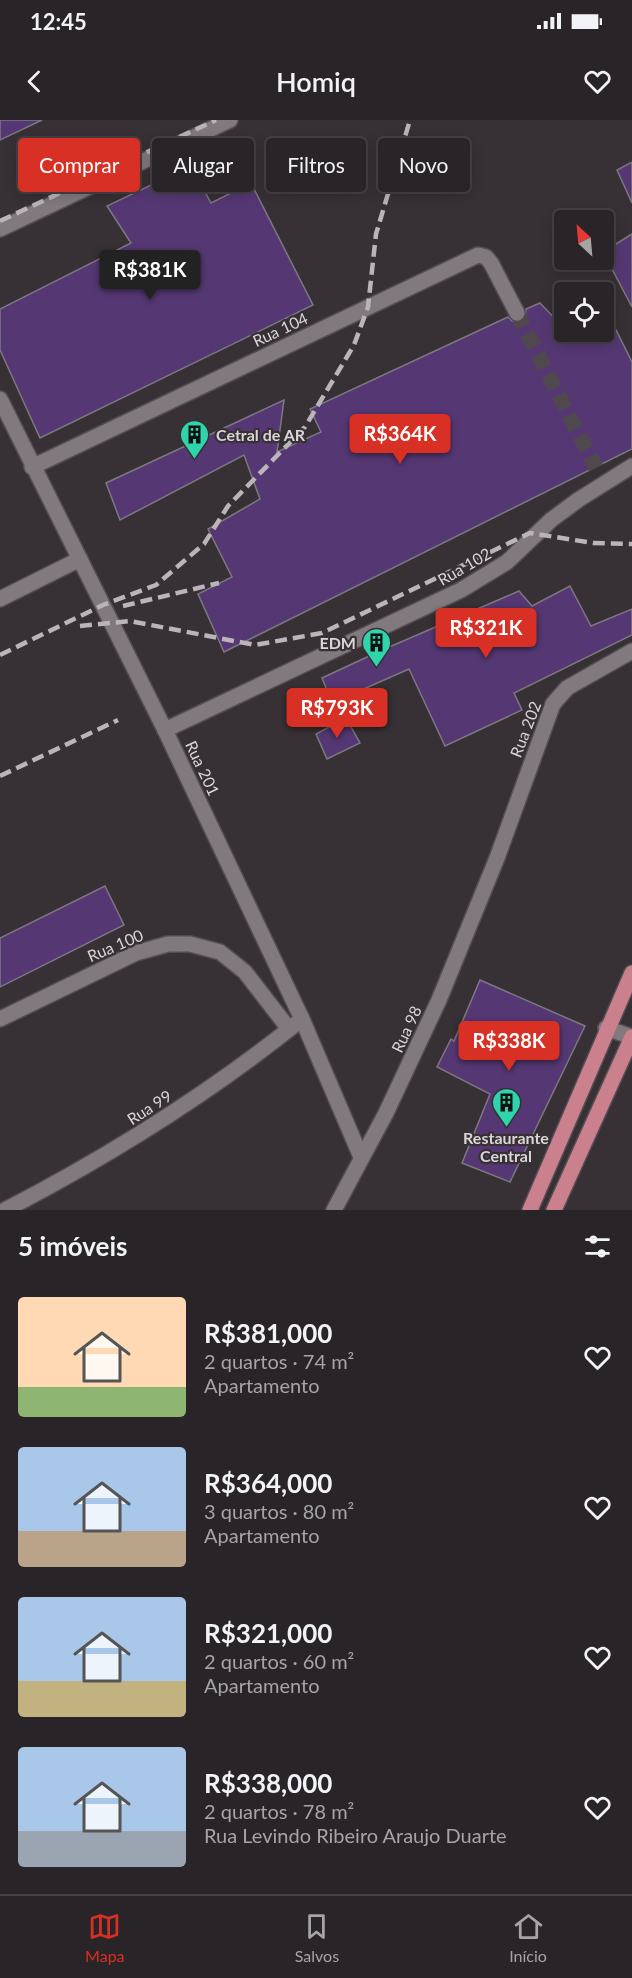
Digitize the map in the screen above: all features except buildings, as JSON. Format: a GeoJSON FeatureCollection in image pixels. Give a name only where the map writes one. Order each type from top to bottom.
{"type":"FeatureCollection","features":[{"type":"Feature","properties":{"kind":"main road"},"geometry":{"type":"LineString","coordinates":[[530,1210],[606,1028],[632,973]]}},
{"type":"Feature","properties":{"kind":"main road"},"geometry":{"type":"LineString","coordinates":[[554,1210],[632,1037]]}},
{"type":"Feature","properties":{"kind":"street"},"geometry":{"type":"LineString","coordinates":[[0,229],[230,120]]}},
{"type":"Feature","properties":{"kind":"street","name":"Rua 104"},"geometry":{"type":"LineString","coordinates":[[32,467],[478,255],[492,262],[517,313]]}},
{"type":"Feature","properties":{"kind":"street","name":"Rua 201"},"geometry":{"type":"LineString","coordinates":[[0,399],[165,730],[302,1019],[361,1157]]}},
{"type":"Feature","properties":{"kind":"street","name":"Rua 102"},"geometry":{"type":"LineString","coordinates":[[165,730],[461,590],[507,562],[550,520],[603,482],[632,466]]}},
{"type":"Feature","properties":{"kind":"street"},"geometry":{"type":"LineString","coordinates":[[596,468],[603,482]]}},
{"type":"Feature","properties":{"kind":"street"},"geometry":{"type":"LineString","coordinates":[[0,598],[80,559]]}},
{"type":"Feature","properties":{"kind":"street","name":"Rua 202"},"geometry":{"type":"LineString","coordinates":[[497,858],[554,704],[567,688],[632,651]]}},
{"type":"Feature","properties":{"kind":"street","name":"Rua 98"},"geometry":{"type":"LineString","coordinates":[[334,1210],[439,1000],[497,858]]}},
{"type":"Feature","properties":{"kind":"street","name":"Rua 100"},"geometry":{"type":"LineString","coordinates":[[0,1019],[136,952],[168,944],[190,944],[220,952],[245,972],[289,1029]]}},
{"type":"Feature","properties":{"kind":"street","name":"Rua 99"},"geometry":{"type":"LineString","coordinates":[[5,1210],[65,1179],[151,1128],[245,1065],[302,1019]]}},
{"type":"Feature","properties":{"kind":"street"},"geometry":{"type":"LineString","coordinates":[[606,1028],[632,1037]]}},
{"type":"Feature","properties":{"kind":"tunnel"},"geometry":{"type":"LineString","coordinates":[[517,313],[596,468]]}},
{"type":"Feature","properties":{"kind":"railway"},"geometry":{"type":"LineString","coordinates":[[0,221],[216,120]]}},
{"type":"Feature","properties":{"kind":"railway"},"geometry":{"type":"LineString","coordinates":[[0,655],[103,605],[156,585],[204,544],[228,506],[305,427],[354,345],[368,307],[376,234],[410,120]]}},
{"type":"Feature","properties":{"kind":"railway"},"geometry":{"type":"LineString","coordinates":[[80,626],[130,621],[255,645],[322,633],[530,533],[593,543],[632,544]]}},
{"type":"Feature","properties":{"kind":"railway"},"geometry":{"type":"LineString","coordinates":[[123,606],[219,583]]}},
{"type":"Feature","properties":{"kind":"railway"},"geometry":{"type":"LineString","coordinates":[[0,776],[118,720]]}},
{"type":"Feature","properties":{"kind":"place","name":"Cetral de AR"},"geometry":{"type":"Point","coordinates":[195,460]}},
{"type":"Feature","properties":{"kind":"place","name":"EDM"},"geometry":{"type":"Point","coordinates":[377,668]}},
{"type":"Feature","properties":{"kind":"place","name":"Restaurante Central"},"geometry":{"type":"Point","coordinates":[506,1128]}}]}
